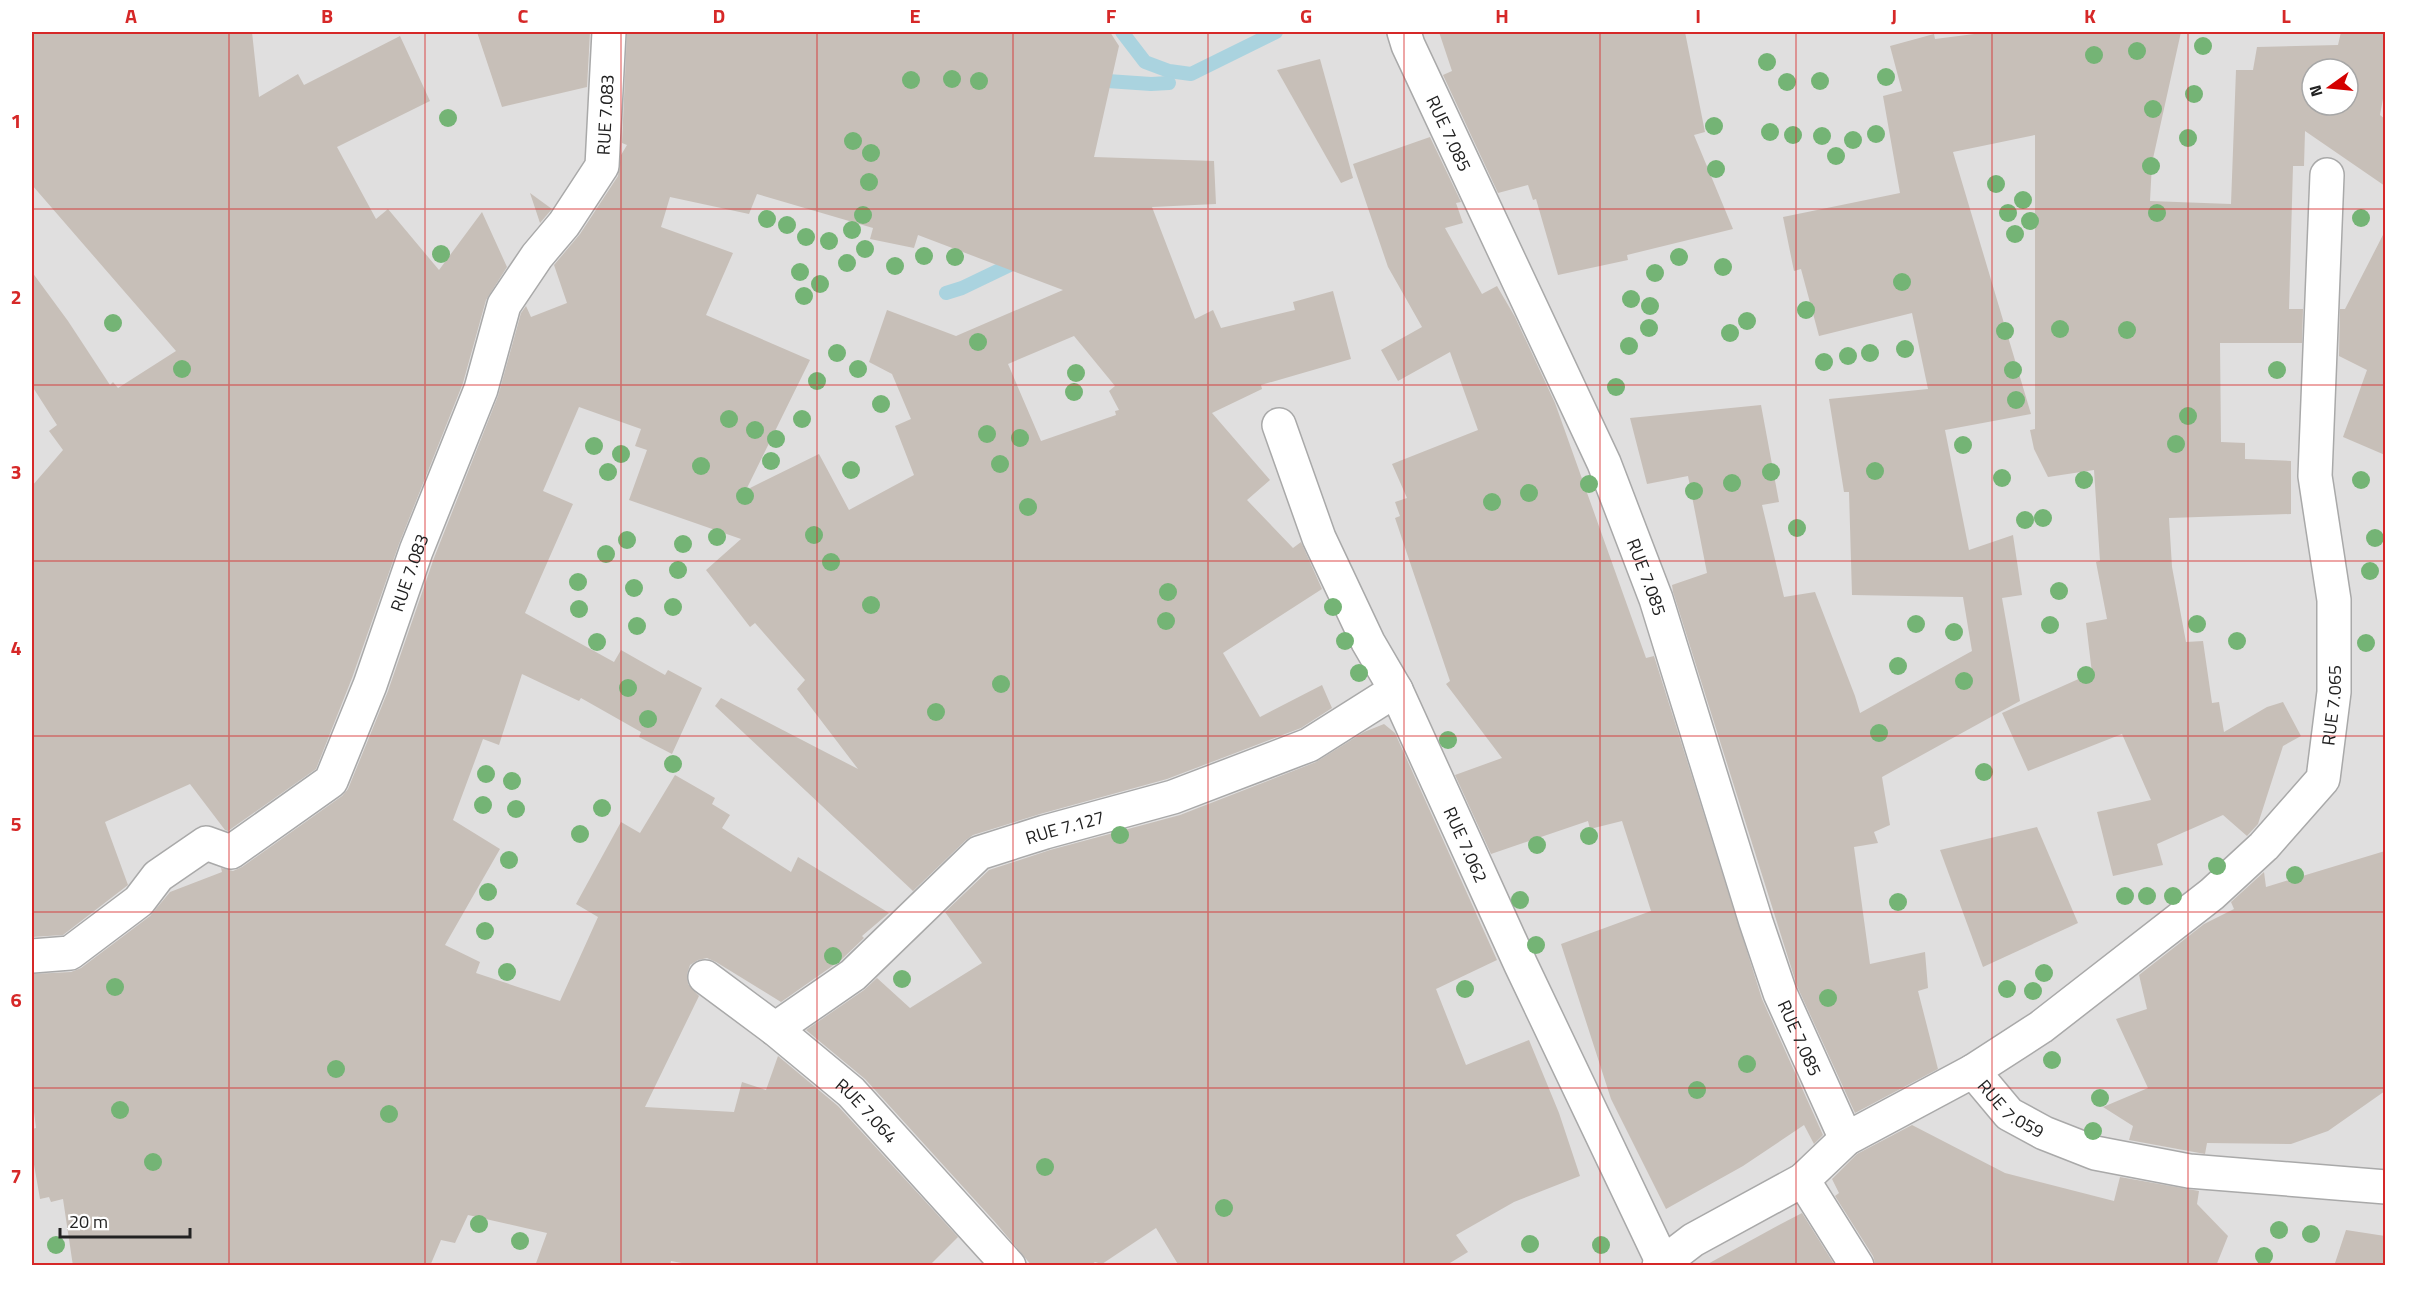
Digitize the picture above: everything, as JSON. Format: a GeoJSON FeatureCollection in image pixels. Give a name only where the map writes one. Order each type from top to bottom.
{"type":"FeatureCollection","features":[{"type":"Feature","properties":{"kind":"street","name":"RUE 7.083"},"geometry":{"type":"LineString","coordinates":[[32,956],[70,953],[139,901],[158,876],[206,843],[231,852],[331,781],[370,685],[416,552],[481,389],[504,305],[537,256],[564,224],[602,166],[609,32]]}},
{"type":"Feature","properties":{"kind":"street","name":"RUE 7.085"},"geometry":{"type":"LineString","coordinates":[[1404,32],[1408,45],[1604,463],[1656,599],[1780,993],[1846,1139]]}},
{"type":"Feature","properties":{"kind":"street","name":"RUE 7.065"},"geometry":{"type":"LineString","coordinates":[[1973,1071],[2041,1027],[2212,894],[2264,846],[2323,779],[2334,692],[2334,600],[2316,476],[2326,175]]}},
{"type":"Feature","properties":{"kind":"street","name":"RUE 7.062"},"geometry":{"type":"LineString","coordinates":[[1279,424],[1319,538],[1368,642],[1396,690],[1521,965],[1661,1263]]}},
{"type":"Feature","properties":{"kind":"street","name":"RUE 7.127"},"geometry":{"type":"LineString","coordinates":[[775,1029],[853,975],[979,853],[1045,832],[1173,797],[1309,745],[1396,690]]}},
{"type":"Feature","properties":{"kind":"street","name":"RUE 7.064"},"geometry":{"type":"LineString","coordinates":[[705,977],[775,1029],[851,1092],[1009,1266]]}},
{"type":"Feature","properties":{"kind":"street","name":"RUE 7.059"},"geometry":{"type":"LineString","coordinates":[[1661,1263],[1693,1240],[1803,1180],[1846,1139],[1973,1071],[2009,1114],[2044,1133],[2095,1154],[2189,1171],[2385,1187]]}},
{"type":"Feature","properties":{"kind":"street"},"geometry":{"type":"LineString","coordinates":[[1803,1180],[1857,1266]]}},
{"type":"Feature","properties":{"kind":"shaded area"},"geometry":{"type":"Polygon","coordinates":[[[32,32],[2385,32],[2385,1265],[32,1265],[32,32]]]}},
{"type":"Feature","properties":{"kind":"building"},"geometry":{"type":"Polygon","coordinates":[[[32,32],[252,32],[259,97],[298,74],[304,85],[400,36],[430,101],[337,147],[376,219],[388,209],[439,270],[482,212],[507,267],[486,300],[463,383],[399,544],[352,678],[316,769],[228,831],[190,784],[105,822],[128,885],[63,935],[32,937],[32,486],[63,450],[49,431],[57,425],[32,386],[32,272],[110,385],[113,382],[118,388],[176,351],[32,185],[32,32]]]}},
{"type":"Feature","properties":{"kind":"building"},"geometry":{"type":"Polygon","coordinates":[[[477,32],[590,32],[587,87],[502,107],[477,32]]]}},
{"type":"Feature","properties":{"kind":"building"},"geometry":{"type":"Polygon","coordinates":[[[627,32],[1110,32],[1119,46],[1094,157],[1214,161],[1216,204],[1152,207],[1195,319],[1213,310],[1221,328],[1295,310],[1293,302],[1333,291],[1351,359],[1261,385],[1262,389],[1212,413],[1270,480],[1247,500],[1293,548],[1301,542],[1322,589],[1223,653],[1260,717],[1322,685],[1332,708],[1301,728],[1167,779],[973,835],[913,891],[715,706],[721,698],[858,769],[797,689],[805,680],[755,623],[750,627],[706,570],[741,539],[629,500],[647,450],[635,446],[641,429],[579,407],[543,491],[573,504],[525,613],[614,662],[621,650],[665,675],[668,670],[702,688],[672,754],[639,737],[641,732],[581,698],[579,701],[522,674],[499,745],[483,739],[453,820],[500,849],[445,945],[480,962],[476,973],[560,1001],[598,917],[576,904],[621,822],[640,833],[675,775],[715,798],[712,804],[730,815],[722,828],[791,872],[798,857],[889,913],[862,936],[864,938],[841,960],[781,1002],[707,958],[690,965],[687,974],[688,984],[699,996],[645,1107],[734,1112],[742,1082],[766,1090],[778,1056],[838,1106],[958,1237],[929,1266],[698,1266],[671,1261],[670,1266],[535,1266],[547,1233],[468,1215],[455,1243],[441,1240],[430,1266],[73,1266],[63,1199],[51,1202],[49,1197],[40,1199],[32,1153],[32,1129],[36,1128],[32,1096],[32,974],[71,972],[81,968],[150,916],[170,892],[222,872],[221,868],[233,871],[242,867],[342,796],[348,789],[388,691],[434,558],[498,396],[521,313],[526,306],[531,317],[567,303],[554,265],[580,234],[618,176],[621,155],[627,145],[622,143],[627,32]],[[757,194],[749,214],[670,197],[661,227],[733,253],[706,315],[810,360],[746,490],[819,454],[849,510],[914,475],[895,426],[911,419],[892,374],[869,362],[887,310],[956,336],[1063,290],[918,235],[914,248],[870,239],[873,228],[757,194]],[[1074,336],[1008,364],[1041,441],[1116,415],[1115,411],[1119,410],[1109,391],[1115,386],[1074,336]]]}},
{"type":"Feature","properties":{"kind":"building"},"geometry":{"type":"Polygon","coordinates":[[[1439,32],[1685,32],[1705,132],[1694,135],[1733,229],[1627,255],[1628,260],[1558,275],[1536,199],[1533,200],[1528,185],[1498,193],[1443,75],[1452,71],[1439,32]]]}},
{"type":"Feature","properties":{"kind":"building"},"geometry":{"type":"Polygon","coordinates":[[[1990,32],[2181,32],[2152,163],[2150,201],[2231,204],[2236,70],[2253,70],[2257,47],[2338,45],[2341,32],[2385,32],[2385,88],[2380,115],[2385,119],[2385,186],[2305,131],[2304,166],[2293,166],[2289,309],[2303,309],[2302,343],[2220,343],[2221,442],[2245,443],[2245,459],[2291,461],[2291,514],[2169,518],[2172,567],[2186,642],[2203,641],[2212,703],[2219,702],[2224,732],[2267,707],[2283,702],[2301,736],[2283,746],[2258,824],[2247,836],[2223,815],[2157,844],[2163,865],[2113,876],[2097,812],[2151,800],[2122,734],[2028,771],[2002,713],[2092,673],[2086,623],[2107,619],[2096,562],[2100,561],[2094,470],[2048,477],[2034,449],[2030,430],[2035,429],[2035,135],[1953,152],[2031,414],[1945,430],[1969,550],[2013,535],[2022,595],[2002,598],[2020,701],[1882,777],[1890,825],[1874,832],[1878,843],[1854,847],[1870,964],[1925,952],[1928,988],[1918,991],[1938,1069],[1855,1113],[1797,986],[1673,592],[1672,585],[1707,573],[1688,476],[1647,484],[1630,418],[1761,405],[1779,502],[1762,505],[1784,597],[1815,592],[1860,713],[1972,651],[1963,597],[1852,595],[1849,492],[1844,492],[1829,399],[1928,389],[1912,313],[1819,336],[1801,269],[1794,271],[1783,217],[1900,193],[1883,96],[1902,91],[1890,46],[1934,34],[1935,39],[1990,32]]]}},
{"type":"Feature","properties":{"kind":"building"},"geometry":{"type":"Polygon","coordinates":[[[1320,59],[1353,178],[1341,183],[1277,70],[1320,59]]]}},
{"type":"Feature","properties":{"kind":"building"},"geometry":{"type":"Polygon","coordinates":[[[1430,137],[1461,202],[1456,203],[1463,223],[1445,228],[1482,294],[1497,286],[1515,317],[1555,403],[1646,658],[1654,656],[1762,999],[1823,1135],[1814,1144],[1804,1125],[1743,1166],[1666,1209],[1611,1099],[1561,944],[1651,911],[1622,821],[1590,829],[1588,821],[1491,854],[1455,775],[1502,758],[1446,684],[1450,681],[1395,518],[1400,516],[1395,502],[1407,498],[1392,464],[1478,430],[1450,352],[1398,381],[1381,350],[1422,327],[1388,267],[1353,164],[1430,137]]]}},
{"type":"Feature","properties":{"kind":"building"},"geometry":{"type":"Polygon","coordinates":[[[530,193],[552,209],[540,223],[530,193]]]}},
{"type":"Feature","properties":{"kind":"building"},"geometry":{"type":"Polygon","coordinates":[[[2385,231],[2385,455],[2343,437],[2367,370],[2339,356],[2340,309],[2345,309],[2385,231]]]}},
{"type":"Feature","properties":{"kind":"building"},"geometry":{"type":"Polygon","coordinates":[[[1384,724],[1395,733],[1497,960],[1436,989],[1466,1065],[1529,1040],[1559,1113],[1580,1176],[1514,1202],[1456,1235],[1468,1252],[1445,1266],[1179,1266],[1156,1228],[1102,1264],[1095,1262],[1089,1266],[1032,1266],[865,1079],[806,1030],[864,990],[877,978],[910,1008],[982,963],[945,912],[989,870],[1050,850],[1180,815],[1316,762],[1364,732],[1384,724]]]}},
{"type":"Feature","properties":{"kind":"building"},"geometry":{"type":"Polygon","coordinates":[[[2037,827],[2078,923],[1983,967],[1940,850],[2037,827]]]}},
{"type":"Feature","properties":{"kind":"building"},"geometry":{"type":"Polygon","coordinates":[[[2385,851],[2385,1091],[2328,1131],[2291,1144],[2207,1143],[2205,1154],[2129,1140],[2133,1126],[2103,1107],[2148,1088],[2116,1019],[2147,1009],[2139,975],[2204,924],[2234,909],[2231,902],[2264,872],[2266,887],[2385,851]]]}},
{"type":"Feature","properties":{"kind":"building"},"geometry":{"type":"Polygon","coordinates":[[[1912,1125],[2005,1173],[2114,1201],[2120,1177],[2199,1191],[2197,1204],[2228,1236],[2216,1266],[1876,1266],[1873,1256],[1835,1196],[1839,1193],[1832,1179],[1857,1154],[1912,1125]]]}},
{"type":"Feature","properties":{"kind":"building"},"geometry":{"type":"Polygon","coordinates":[[[1802,1213],[1834,1264],[1704,1266],[1779,1225],[1802,1213]]]}},
{"type":"Feature","properties":{"kind":"building"},"geometry":{"type":"Polygon","coordinates":[[[2346,1230],[2385,1236],[2385,1266],[2334,1266],[2346,1230]]]}},
{"type":"Feature","properties":{"kind":"waterway"},"geometry":{"type":"LineString","coordinates":[[1122,32],[1145,62],[1169,71],[1191,74],[1276,32]]}},
{"type":"Feature","properties":{"kind":"waterway"},"geometry":{"type":"LineString","coordinates":[[1093,80],[1169,83]]}},
{"type":"Feature","properties":{"kind":"waterway"},"geometry":{"type":"LineString","coordinates":[[946,293],[962,288],[1012,264],[1016,255]]}}]}
